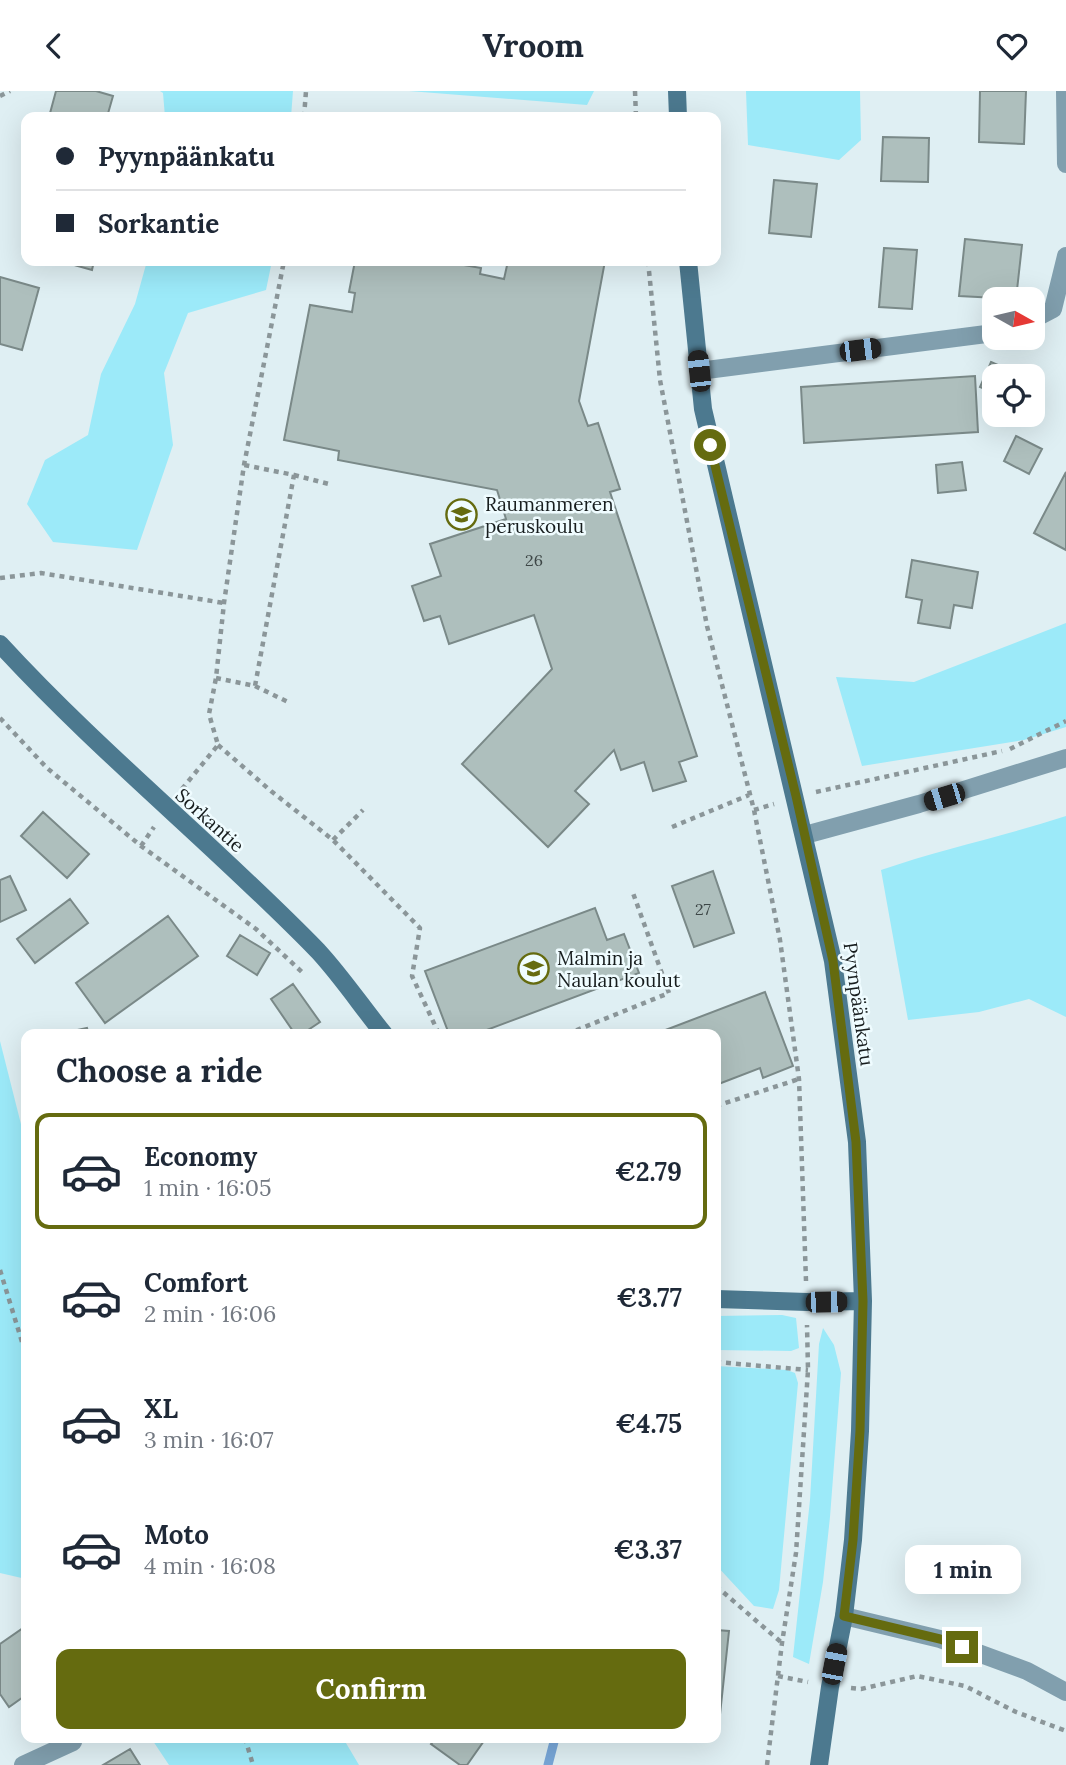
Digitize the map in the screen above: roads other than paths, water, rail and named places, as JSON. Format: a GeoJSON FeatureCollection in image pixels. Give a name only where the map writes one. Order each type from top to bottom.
{"type":"FeatureCollection","features":[{"type":"Feature","properties":{"kind":"main road"},"geometry":{"type":"LineString","coordinates":[[677,91],[678,112]]}},
{"type":"Feature","properties":{"kind":"main road","name":"Pyynpäänkatu"},"geometry":{"type":"LineString","coordinates":[[688,266],[703,409],[833,961],[858,1155],[863,1301],[857,1486],[844,1616],[819,1765]]}},
{"type":"Feature","properties":{"kind":"main road","name":"Sorkantie"},"geometry":{"type":"LineString","coordinates":[[0,644],[26,673],[166,809],[218,854],[320,953],[380,1029]]}},
{"type":"Feature","properties":{"kind":"main road"},"geometry":{"type":"LineString","coordinates":[[721,1299],[863,1301]]}},
{"type":"Feature","properties":{"kind":"street"},"geometry":{"type":"LineString","coordinates":[[1065,91],[1066,165]]}},
{"type":"Feature","properties":{"kind":"street"},"geometry":{"type":"LineString","coordinates":[[1045,313],[1053,309],[1066,256]]}},
{"type":"Feature","properties":{"kind":"street"},"geometry":{"type":"LineString","coordinates":[[699,371],[982,335]]}},
{"type":"Feature","properties":{"kind":"street"},"geometry":{"type":"LineString","coordinates":[[805,835],[919,804],[1066,758]]}},
{"type":"Feature","properties":{"kind":"street"},"geometry":{"type":"LineString","coordinates":[[844,1616],[940,1639],[1027,1671],[1066,1692]]}},
{"type":"Feature","properties":{"kind":"street"},"geometry":{"type":"LineString","coordinates":[[23,1765],[71,1743]]}},
{"type":"Feature","properties":{"kind":"waterway"},"geometry":{"type":"LineString","coordinates":[[548,1765],[554,1743]]}},
{"type":"Feature","properties":{"kind":"place","name":"Raumanmeren peruskoulu"},"geometry":{"type":"Point","coordinates":[462,515]}},
{"type":"Feature","properties":{"kind":"place","name":"Malmin ja Naulan koulut"},"geometry":{"type":"Point","coordinates":[534,969]}}]}
